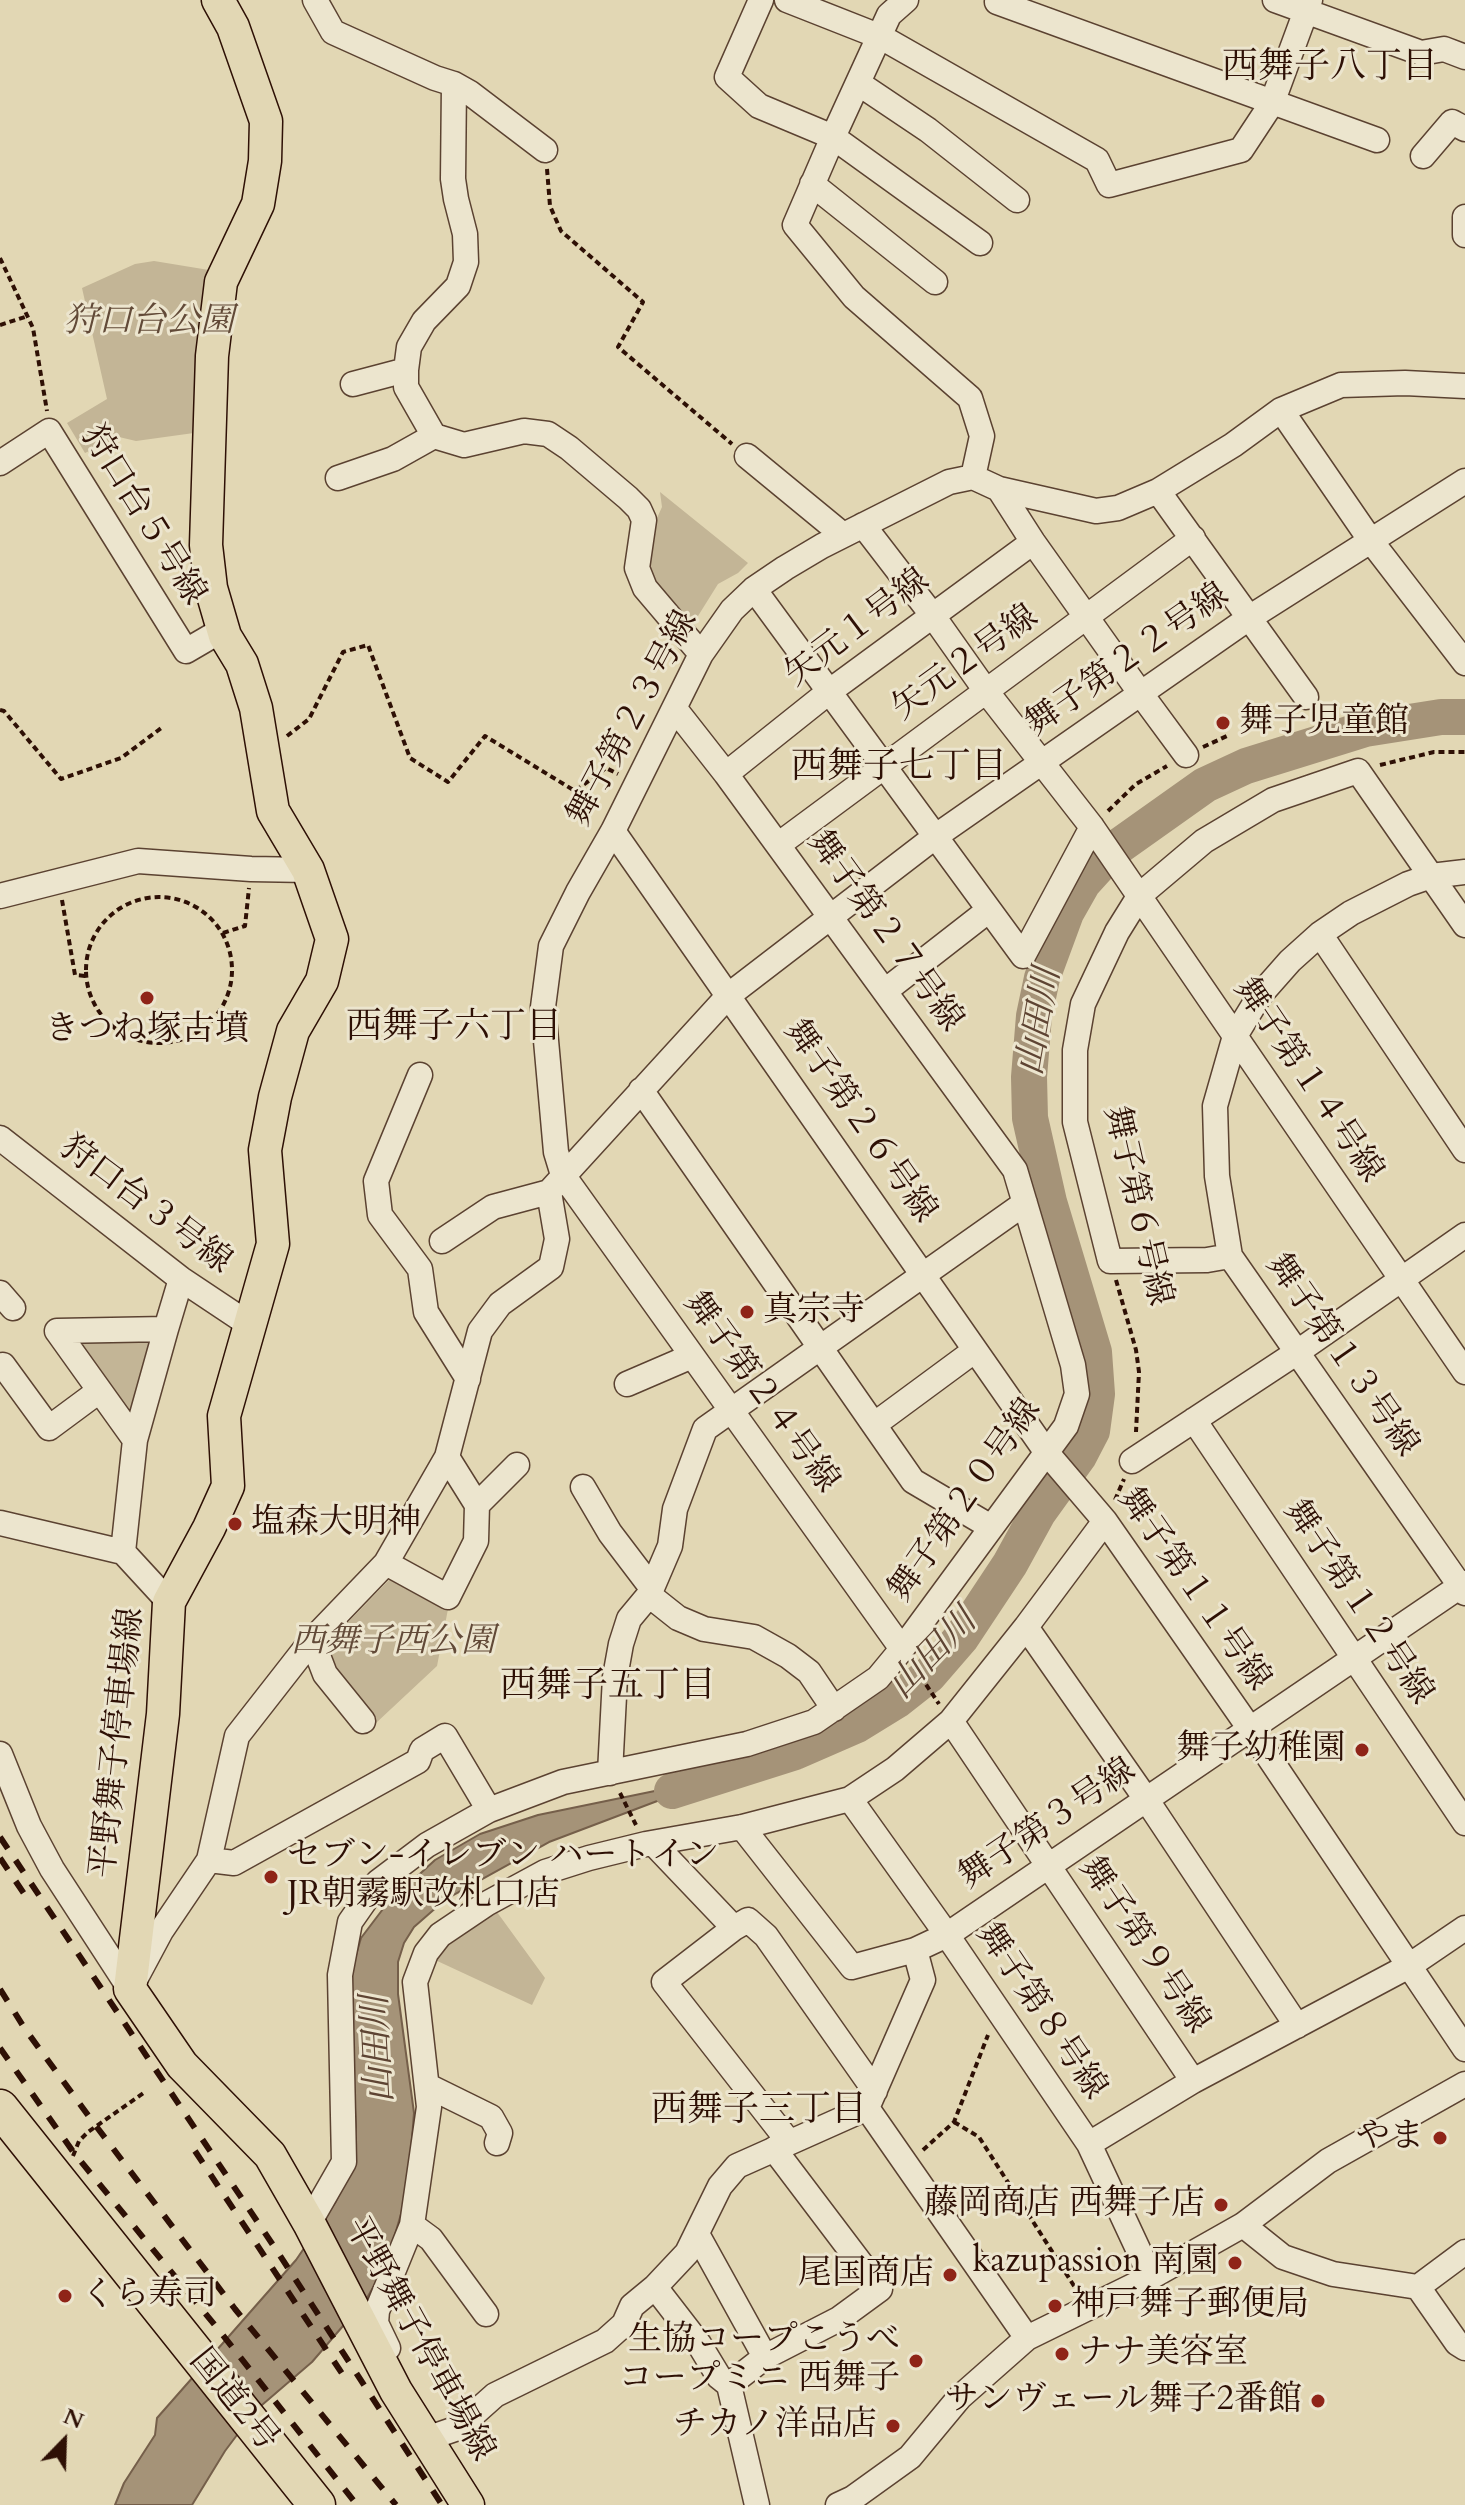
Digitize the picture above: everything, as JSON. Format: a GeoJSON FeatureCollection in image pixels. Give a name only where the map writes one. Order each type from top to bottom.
{"type":"FeatureCollection","features":[{"type":"Feature","properties":{"kind":"highway","name":"国道2号"},"geometry":{"type":"LineString","coordinates":[[0,2108],[317,2505]]}},
{"type":"Feature","properties":{"kind":"main road","name":"平野舞子停車場線"},"geometry":{"type":"LineString","coordinates":[[218,0],[233,27],[266,121],[265,161],[258,204],[221,282],[212,356],[206,545],[211,588],[222,630],[242,664],[256,708],[273,811],[308,870],[332,939],[322,981],[293,1031],[275,1097],[265,1150],[273,1244],[224,1416],[228,1486],[169,1602],[163,1714],[130,1989],[182,2065],[270,2155],[396,2391],[468,2505]]}},
{"type":"Feature","properties":{"kind":"street"},"geometry":{"type":"LineString","coordinates":[[315,0],[333,32],[454,84],[545,150]]}},
{"type":"Feature","properties":{"kind":"street"},"geometry":{"type":"LineString","coordinates":[[761,0],[727,77],[759,106],[833,137],[980,243]]}},
{"type":"Feature","properties":{"kind":"street"},"geometry":{"type":"LineString","coordinates":[[787,0],[881,37],[1097,160],[1109,185],[1241,150],[1272,103],[1308,6]]}},
{"type":"Feature","properties":{"kind":"street"},"geometry":{"type":"LineString","coordinates":[[906,0],[889,15],[795,225],[854,297],[970,398],[982,436],[973,477],[999,489],[1096,511],[1118,508],[1158,491],[1233,445],[1281,410],[1341,385],[1405,383],[1465,386]]}},
{"type":"Feature","properties":{"kind":"street"},"geometry":{"type":"LineString","coordinates":[[1275,0],[1308,6],[1421,53],[1444,49],[1465,57]]}},
{"type":"Feature","properties":{"kind":"street"},"geometry":{"type":"LineString","coordinates":[[997,2],[1377,140]]}},
{"type":"Feature","properties":{"kind":"street"},"geometry":{"type":"LineString","coordinates":[[858,83],[928,130],[1017,200]]}},
{"type":"Feature","properties":{"kind":"street"},"geometry":{"type":"LineString","coordinates":[[454,84],[453,179],[465,234],[466,262],[458,286],[424,321],[409,347],[406,387],[434,436],[464,445],[524,431],[548,434],[569,448],[639,509],[644,520],[637,568],[645,588],[701,654]]}},
{"type":"Feature","properties":{"kind":"street"},"geometry":{"type":"LineString","coordinates":[[1423,156],[1452,122],[1465,129]]}},
{"type":"Feature","properties":{"kind":"street"},"geometry":{"type":"LineString","coordinates":[[812,184],[935,282]]}},
{"type":"Feature","properties":{"kind":"street"},"geometry":{"type":"LineString","coordinates":[[1465,217],[1465,235]]}},
{"type":"Feature","properties":{"kind":"street"},"geometry":{"type":"LineString","coordinates":[[353,384],[406,370]]}},
{"type":"Feature","properties":{"kind":"street"},"geometry":{"type":"LineString","coordinates":[[1281,410],[1371,541],[1465,663]]}},
{"type":"Feature","properties":{"kind":"street","name":"狩口台５号線"},"geometry":{"type":"LineString","coordinates":[[0,463],[49,431],[186,651],[222,630]]}},
{"type":"Feature","properties":{"kind":"street"},"geometry":{"type":"LineString","coordinates":[[338,478],[393,459],[434,436]]}},
{"type":"Feature","properties":{"kind":"street","name":"舞子第１４号線"},"geometry":{"type":"LineString","coordinates":[[747,456],[853,530],[933,616],[1140,895],[1465,1372]]}},
{"type":"Feature","properties":{"kind":"street","name":"舞子第２３号線"},"geometry":{"type":"LineString","coordinates":[[209,1860],[237,1736],[312,1640],[386,1563],[447,1457],[480,1331],[500,1304],[551,1267],[557,1239],[556,1152],[543,1007],[551,946],[613,831],[701,654],[732,610],[754,589],[853,530],[949,482],[973,477]]}},
{"type":"Feature","properties":{"kind":"street","name":"舞子第２２号線"},"geometry":{"type":"LineString","coordinates":[[556,1184],[729,995],[936,836],[1249,618],[1465,481]]}},
{"type":"Feature","properties":{"kind":"street"},"geometry":{"type":"LineString","coordinates":[[999,489],[1033,542],[1186,755]]}},
{"type":"Feature","properties":{"kind":"street"},"geometry":{"type":"LineString","coordinates":[[1158,491],[1306,697]]}},
{"type":"Feature","properties":{"kind":"street","name":"矢元２号線"},"geometry":{"type":"LineString","coordinates":[[778,845],[1193,538]]}},
{"type":"Feature","properties":{"kind":"street","name":"矢元１号線"},"geometry":{"type":"LineString","coordinates":[[726,774],[830,691],[1033,542]]}},
{"type":"Feature","properties":{"kind":"street"},"geometry":{"type":"LineString","coordinates":[[754,589],[1023,956],[1092,827]]}},
{"type":"Feature","properties":{"kind":"street","name":"舞子第２７号線"},"geometry":{"type":"LineString","coordinates":[[675,709],[726,774],[1015,1170],[1025,1203]]}},
{"type":"Feature","properties":{"kind":"street"},"geometry":{"type":"LineString","coordinates":[[1358,771],[1465,925]]}},
{"type":"Feature","properties":{"kind":"street","name":"舞子第６号線"},"geometry":{"type":"LineString","coordinates":[[1110,1261],[1075,1122],[1075,1050],[1083,1004],[1117,932],[1140,895],[1204,841],[1273,800],[1358,771]]}},
{"type":"Feature","properties":{"kind":"street","name":"舞子第２６号線"},"geometry":{"type":"LineString","coordinates":[[613,831],[1047,1453]]}},
{"type":"Feature","properties":{"kind":"street"},"geometry":{"type":"LineString","coordinates":[[0,896],[138,861],[308,870]]}},
{"type":"Feature","properties":{"kind":"street"},"geometry":{"type":"LineString","coordinates":[[1230,1256],[1217,1176],[1215,1106],[1235,1036],[1260,995],[1290,961],[1320,934],[1351,913],[1408,884],[1431,876],[1465,872]]}},
{"type":"Feature","properties":{"kind":"street"},"geometry":{"type":"LineString","coordinates":[[885,991],[989,910]]}},
{"type":"Feature","properties":{"kind":"street"},"geometry":{"type":"LineString","coordinates":[[1320,934],[1465,1150]]}},
{"type":"Feature","properties":{"kind":"street"},"geometry":{"type":"LineString","coordinates":[[420,1075],[376,1181],[380,1215],[420,1269],[426,1312],[468,1379]]}},
{"type":"Feature","properties":{"kind":"street"},"geometry":{"type":"LineString","coordinates":[[641,1090],[913,1481],[991,1527]]}},
{"type":"Feature","properties":{"kind":"street","name":"狩口台３号線"},"geometry":{"type":"LineString","coordinates":[[0,1138],[181,1279],[250,1325]]}},
{"type":"Feature","properties":{"kind":"street"},"geometry":{"type":"LineString","coordinates":[[442,1241],[493,1207],[556,1184]]}},
{"type":"Feature","properties":{"kind":"street","name":"舞子第２４号線"},"geometry":{"type":"LineString","coordinates":[[556,1184],[692,1356],[902,1649]]}},
{"type":"Feature","properties":{"kind":"street"},"geometry":{"type":"LineString","coordinates":[[610,1773],[615,1677],[621,1644],[629,1619],[650,1591],[670,1546],[675,1509],[705,1429],[1025,1203]]}},
{"type":"Feature","properties":{"kind":"street","name":"舞子第２０号線"},"geometry":{"type":"LineString","coordinates":[[309,2223],[344,2162],[340,1975],[350,1922],[378,1882],[427,1845],[489,1810],[563,1782],[747,1744],[814,1722],[834,1709],[878,1678],[902,1649],[1066,1426],[1077,1394],[1073,1365],[1025,1203]]}},
{"type":"Feature","properties":{"kind":"street"},"geometry":{"type":"LineString","coordinates":[[1132,1461],[1296,1353],[1465,1235]]}},
{"type":"Feature","properties":{"kind":"street","name":"舞子第１３号線"},"geometry":{"type":"LineString","coordinates":[[1110,1261],[1207,1260],[1230,1256],[1463,1587]]}},
{"type":"Feature","properties":{"kind":"street"},"geometry":{"type":"LineString","coordinates":[[123,1552],[135,1440],[181,1279]]}},
{"type":"Feature","properties":{"kind":"street"},"geometry":{"type":"LineString","coordinates":[[135,1440],[57,1331],[166,1329]]}},
{"type":"Feature","properties":{"kind":"street"},"geometry":{"type":"LineString","coordinates":[[875,1424],[974,1351]]}},
{"type":"Feature","properties":{"kind":"street"},"geometry":{"type":"LineString","coordinates":[[627,1384],[692,1356]]}},
{"type":"Feature","properties":{"kind":"street"},"geometry":{"type":"LineString","coordinates":[[3,1365],[49,1428],[99,1391]]}},
{"type":"Feature","properties":{"kind":"street","name":"舞子第１２号線"},"geometry":{"type":"LineString","coordinates":[[1194,1420],[1465,1823]]}},
{"type":"Feature","properties":{"kind":"street","name":"舞子第１１号線"},"geometry":{"type":"LineString","coordinates":[[1047,1453],[1105,1521],[1250,1729],[1465,2049]]}},
{"type":"Feature","properties":{"kind":"street"},"geometry":{"type":"LineString","coordinates":[[386,1563],[448,1597],[476,1541],[477,1505],[447,1457]]}},
{"type":"Feature","properties":{"kind":"street"},"geometry":{"type":"LineString","coordinates":[[477,1505],[517,1465]]}},
{"type":"Feature","properties":{"kind":"street"},"geometry":{"type":"LineString","coordinates":[[583,1487],[650,1591],[678,1618],[704,1629],[754,1637],[788,1656],[809,1672],[834,1709]]}},
{"type":"Feature","properties":{"kind":"street"},"geometry":{"type":"LineString","coordinates":[[396,2391],[400,2371],[376,2323],[377,2311],[412,2225],[429,2107],[415,1982],[426,1953],[440,1935],[486,1904],[545,1872],[589,1858],[742,1827],[850,1799],[895,1769],[951,1721],[1105,1521]]}},
{"type":"Feature","properties":{"kind":"street"},"geometry":{"type":"LineString","coordinates":[[0,1523],[123,1552],[169,1602]]}},
{"type":"Feature","properties":{"kind":"street","name":"舞子第３号線"},"geometry":{"type":"LineString","coordinates":[[742,1827],[852,1967],[915,1950],[947,1935],[1463,1587]]}},
{"type":"Feature","properties":{"kind":"street"},"geometry":{"type":"LineString","coordinates":[[1026,1627],[1146,1799],[1297,2026]]}},
{"type":"Feature","properties":{"kind":"street"},"geometry":{"type":"LineString","coordinates":[[312,1640],[325,1674],[363,1721]]}},
{"type":"Feature","properties":{"kind":"street","name":"舞子第９号線"},"geometry":{"type":"LineString","coordinates":[[951,1721],[1193,2081]]}},
{"type":"Feature","properties":{"kind":"street"},"geometry":{"type":"LineString","coordinates":[[0,1754],[29,1826],[52,1869],[130,1989],[161,1931],[209,1860],[234,1863],[418,1761],[422,1750],[445,1736],[489,1810]]}},
{"type":"Feature","properties":{"kind":"street","name":"舞子第８号線"},"geometry":{"type":"LineString","coordinates":[[850,1799],[1089,2144],[1151,2277]]}},
{"type":"Feature","properties":{"kind":"street"},"geometry":{"type":"LineString","coordinates":[[650,1844],[734,1928]]}},
{"type":"Feature","properties":{"kind":"street"},"geometry":{"type":"LineString","coordinates":[[729,2385],[765,2357],[839,2319],[880,2289],[782,2145],[664,1982],[748,1920],[766,1936],[871,2099],[906,2164],[1027,2338]]}},
{"type":"Feature","properties":{"kind":"street"},"geometry":{"type":"LineString","coordinates":[[1089,2144],[1193,2081],[1409,1966],[1465,1928]]}},
{"type":"Feature","properties":{"kind":"street"},"geometry":{"type":"LineString","coordinates":[[426,2439],[458,2428],[495,2395],[605,2341],[624,2324],[632,2306],[687,2253],[720,2186],[737,2166],[871,2099],[923,1980],[915,1950]]}},
{"type":"Feature","properties":{"kind":"street"},"geometry":{"type":"LineString","coordinates":[[849,2503],[910,2457],[959,2398],[1027,2338],[1151,2277],[1243,2225],[1328,2161],[1465,2084]]}},
{"type":"Feature","properties":{"kind":"street"},"geometry":{"type":"LineString","coordinates":[[428,2086],[491,2117],[500,2133],[497,2143]]}},
{"type":"Feature","properties":{"kind":"street"},"geometry":{"type":"LineString","coordinates":[[412,2225],[431,2239],[486,2314]]}},
{"type":"Feature","properties":{"kind":"street"},"geometry":{"type":"LineString","coordinates":[[1243,2225],[1283,2257],[1333,2274],[1418,2287],[1465,2252]]}},
{"type":"Feature","properties":{"kind":"street"},"geometry":{"type":"LineString","coordinates":[[697,2234],[765,2357]]}},
{"type":"Feature","properties":{"kind":"street"},"geometry":{"type":"LineString","coordinates":[[655,2287],[699,2344],[719,2377],[729,2385],[757,2505]]}},
{"type":"Feature","properties":{"kind":"street"},"geometry":{"type":"LineString","coordinates":[[1418,2287],[1457,2343],[1465,2348]]}},
{"type":"Feature","properties":{"kind":"path"},"geometry":{"type":"LineString","coordinates":[[545,150],[550,206],[561,231],[643,302],[618,347],[747,456]]}},
{"type":"Feature","properties":{"kind":"path"},"geometry":{"type":"LineString","coordinates":[[0,258],[33,328],[46,395],[49,431]]}},
{"type":"Feature","properties":{"kind":"path"},"geometry":{"type":"LineString","coordinates":[[0,325],[28,316]]}},
{"type":"Feature","properties":{"kind":"path"},"geometry":{"type":"LineString","coordinates":[[263,755],[309,719],[343,652],[368,645],[410,758],[448,782],[485,736],[575,791],[606,768],[637,784]]}},
{"type":"Feature","properties":{"kind":"path"},"geometry":{"type":"LineString","coordinates":[[0,710],[61,779],[121,758],[164,726]]}},
{"type":"Feature","properties":{"kind":"path"},"geometry":{"type":"LineString","coordinates":[[1092,827],[1136,784],[1227,736]]}},
{"type":"Feature","properties":{"kind":"path"},"geometry":{"type":"LineString","coordinates":[[1358,771],[1434,752],[1465,752]]}},
{"type":"Feature","properties":{"kind":"path"},"geometry":{"type":"LineString","coordinates":[[223,933],[245,926],[251,869]]}},
{"type":"Feature","properties":{"kind":"path"},"geometry":{"type":"LineString","coordinates":[[58,882],[75,975],[87,976]]}},
{"type":"Feature","properties":{"kind":"path"},"geometry":{"type":"LineString","coordinates":[[168,895],[192,906],[223,933],[235,967],[230,989],[219,1012],[188,1039],[164,1044],[142,1043],[110,1027],[92,1002],[87,976],[89,951],[100,926],[119,907],[137,897],[168,895]]}},
{"type":"Feature","properties":{"kind":"path","name":"舞子第６号線"},"geometry":{"type":"LineString","coordinates":[[1105,1521],[1132,1461],[1138,1417],[1139,1372],[1136,1350],[1110,1261]]}},
{"type":"Feature","properties":{"kind":"path"},"geometry":{"type":"LineString","coordinates":[[902,1649],[951,1721]]}},
{"type":"Feature","properties":{"kind":"path"},"geometry":{"type":"LineString","coordinates":[[610,1773],[650,1844]]}},
{"type":"Feature","properties":{"kind":"path"},"geometry":{"type":"LineString","coordinates":[[906,2164],[954,2122],[998,2011]]}},
{"type":"Feature","properties":{"kind":"path"},"geometry":{"type":"LineString","coordinates":[[71,2162],[79,2141],[145,2092]]}},
{"type":"Feature","properties":{"kind":"path"},"geometry":{"type":"LineString","coordinates":[[954,2122],[979,2137],[1088,2308]]}},
{"type":"Feature","properties":{"kind":"green space","name":"狩口台公園"},"geometry":{"type":"Polygon","coordinates":[[[154,261],[215,271],[201,432],[136,441],[119,437],[85,453],[67,423],[107,399],[82,288],[135,264],[154,261]]]}},
{"type":"Feature","properties":{"kind":"green space"},"geometry":{"type":"Polygon","coordinates":[[[660,492],[748,563],[738,573],[718,584],[693,624],[651,574],[652,529],[662,507],[660,492]]]}},
{"type":"Feature","properties":{"kind":"green space"},"geometry":{"type":"Polygon","coordinates":[[[72,1337],[156,1338],[133,1416],[72,1337]]]}},
{"type":"Feature","properties":{"kind":"green space","name":"西舞子西公園"},"geometry":{"type":"Polygon","coordinates":[[[390,1579],[448,1609],[437,1666],[376,1723],[331,1671],[328,1643],[390,1579]]]}},
{"type":"Feature","properties":{"kind":"green space"},"geometry":{"type":"Polygon","coordinates":[[[494,1908],[545,1978],[532,2005],[433,1959],[443,1939],[494,1908]]]}},
{"type":"Feature","properties":{"kind":"water"},"geometry":{"type":"Polygon","coordinates":[[[718,1778],[549,1842],[446,1899],[414,1927],[404,1943],[398,1962],[398,1994],[414,2113],[411,2151],[406,2197],[386,2265],[367,2298],[312,2362],[255,2411],[225,2451],[192,2505],[115,2505],[124,2483],[155,2435],[157,2418],[296,2260],[335,2203],[345,2182],[356,2127],[348,1982],[361,1938],[386,1905],[435,1860],[480,1834],[538,1815],[718,1778]]]}},
{"type":"Feature","properties":{"kind":"waterway","name":"山田川"},"geometry":{"type":"LineString","coordinates":[[672,1791],[795,1752],[857,1725],[896,1701],[929,1675],[961,1638],[1092,1431],[1097,1394],[1094,1352],[1049,1202],[1030,1118],[1029,1077],[1034,1016],[1042,978],[1066,913],[1083,883],[1112,851],[1205,785],[1246,766],[1365,729],[1441,717],[1465,717]]}},
{"type":"Feature","properties":{"kind":"railway"},"geometry":{"type":"LineString","coordinates":[[0,1837],[275,2248],[442,2505]]}},
{"type":"Feature","properties":{"kind":"railway"},"geometry":{"type":"LineString","coordinates":[[0,1858],[27,1898]]}},
{"type":"Feature","properties":{"kind":"railway"},"geometry":{"type":"LineString","coordinates":[[0,1989],[25,2029],[96,2126],[235,2309],[396,2505]]}},
{"type":"Feature","properties":{"kind":"railway"},"geometry":{"type":"LineString","coordinates":[[0,2048],[74,2153],[357,2505]]}},
{"type":"Feature","properties":{"kind":"railway"},"geometry":{"type":"LineString","coordinates":[[195,2151],[343,2375]]}},
{"type":"Feature","properties":{"kind":"place","name":"舞子児童館"},"geometry":{"type":"Point","coordinates":[1223,723]}},
{"type":"Feature","properties":{"kind":"place","name":"きつね塚古墳"},"geometry":{"type":"Point","coordinates":[147,998]}},
{"type":"Feature","properties":{"kind":"place","name":"真宗寺"},"geometry":{"type":"Point","coordinates":[747,1312]}},
{"type":"Feature","properties":{"kind":"place","name":"塩森大明神"},"geometry":{"type":"Point","coordinates":[235,1524]}},
{"type":"Feature","properties":{"kind":"place","name":"舞子幼稚園"},"geometry":{"type":"Point","coordinates":[1362,1750]}},
{"type":"Feature","properties":{"kind":"place","name":"セブン-イレブン ハートイン JR朝霧駅改札口店"},"geometry":{"type":"Point","coordinates":[271,1877]}},
{"type":"Feature","properties":{"kind":"place","name":"やま"},"geometry":{"type":"Point","coordinates":[1440,2138]}},
{"type":"Feature","properties":{"kind":"place","name":"藤岡商店 西舞子店"},"geometry":{"type":"Point","coordinates":[1221,2205]}},
{"type":"Feature","properties":{"kind":"place","name":"kazupassion 南園"},"geometry":{"type":"Point","coordinates":[1235,2263]}},
{"type":"Feature","properties":{"kind":"place","name":"尾国商店"},"geometry":{"type":"Point","coordinates":[950,2275]}},
{"type":"Feature","properties":{"kind":"place","name":"くら寿司"},"geometry":{"type":"Point","coordinates":[65,2296]}},
{"type":"Feature","properties":{"kind":"place","name":"神戸舞子郵便局"},"geometry":{"type":"Point","coordinates":[1055,2306]}},
{"type":"Feature","properties":{"kind":"place","name":"ナナ美容室"},"geometry":{"type":"Point","coordinates":[1062,2354]}},
{"type":"Feature","properties":{"kind":"place","name":"生協コープこうべ コープミニ 西舞子"},"geometry":{"type":"Point","coordinates":[916,2361]}},
{"type":"Feature","properties":{"kind":"place","name":"サンヴェール舞子2番館"},"geometry":{"type":"Point","coordinates":[1318,2401]}},
{"type":"Feature","properties":{"kind":"place","name":"チカノ洋品店"},"geometry":{"type":"Point","coordinates":[893,2426]}},
{"type":"Feature","properties":{"kind":"district","name":"西舞子八丁目"},"geometry":{"type":"Point","coordinates":[1330,69]}},
{"type":"Feature","properties":{"kind":"district","name":"西舞子七丁目"},"geometry":{"type":"Point","coordinates":[899,769]}},
{"type":"Feature","properties":{"kind":"district","name":"西舞子六丁目"},"geometry":{"type":"Point","coordinates":[454,1029]}},
{"type":"Feature","properties":{"kind":"district","name":"西舞子五丁目"},"geometry":{"type":"Point","coordinates":[608,1688]}},
{"type":"Feature","properties":{"kind":"district","name":"西舞子三丁目"},"geometry":{"type":"Point","coordinates":[759,2112]}}]}
